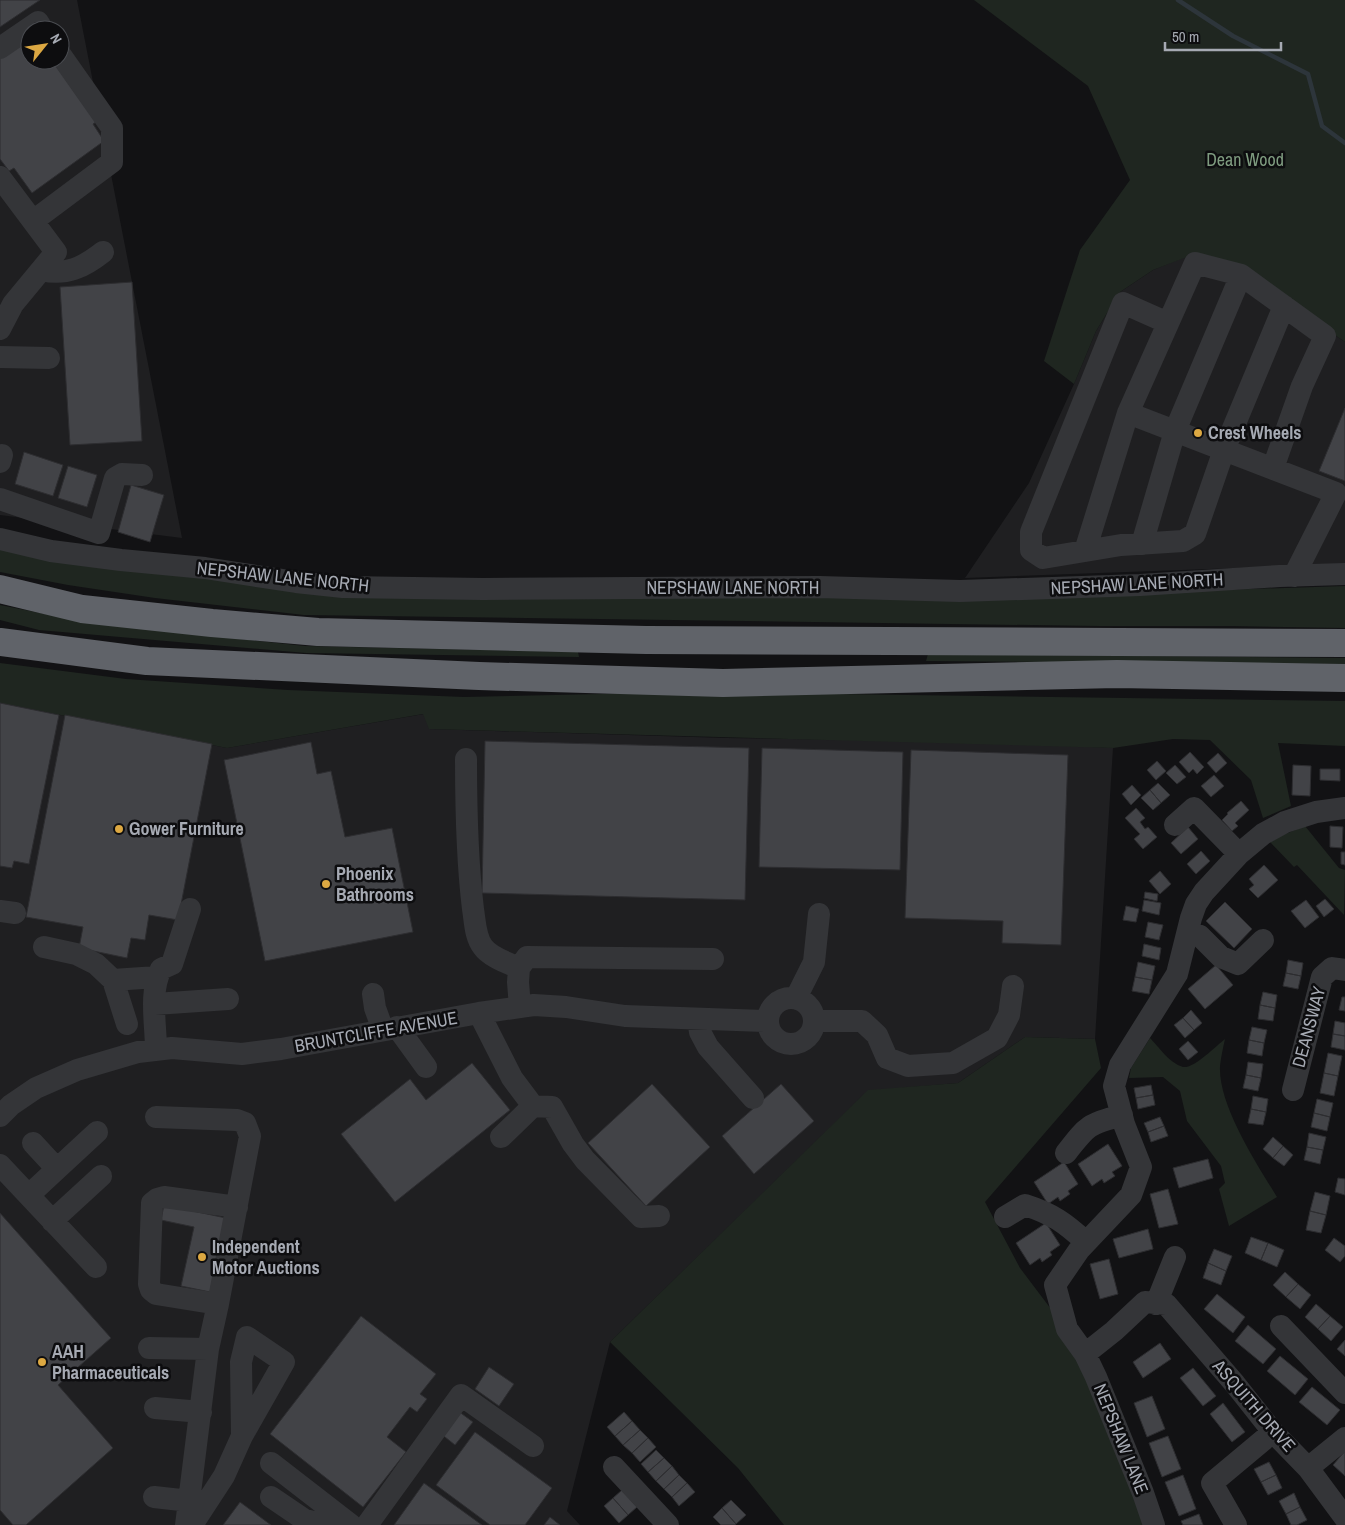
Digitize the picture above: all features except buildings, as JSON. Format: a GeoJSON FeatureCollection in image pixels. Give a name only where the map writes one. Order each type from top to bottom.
{"type":"FeatureCollection","features":[{"type":"Feature","properties":{"kind":"highway"},"geometry":{"type":"LineString","coordinates":[[0,589],[82,608],[212,623],[318,632],[646,640],[1345,643]]}},
{"type":"Feature","properties":{"kind":"highway"},"geometry":{"type":"LineString","coordinates":[[0,642],[147,661],[480,676],[723,682],[1118,674],[1345,678]]}},
{"type":"Feature","properties":{"kind":"street"},"geometry":{"type":"LineString","coordinates":[[0,48],[20,34]]}},
{"type":"Feature","properties":{"kind":"street"},"geometry":{"type":"LineString","coordinates":[[33,222],[112,162],[112,128],[70,68]]}},
{"type":"Feature","properties":{"kind":"street"},"geometry":{"type":"LineString","coordinates":[[0,177],[56,252],[42,270],[6,300],[0,328]]}},
{"type":"Feature","properties":{"kind":"street"},"geometry":{"type":"LineString","coordinates":[[42,270],[55,273],[72,269],[88,264],[103,252]]}},
{"type":"Feature","properties":{"kind":"street"},"geometry":{"type":"LineString","coordinates":[[1085,551],[1128,413],[1195,263],[1242,275],[1326,336],[1302,386],[1273,468]]}},
{"type":"Feature","properties":{"kind":"street"},"geometry":{"type":"LineString","coordinates":[[1142,544],[1175,431],[1242,275]]}},
{"type":"Feature","properties":{"kind":"street"},"geometry":{"type":"LineString","coordinates":[[1168,323],[1123,303],[1031,532],[1030,550],[1043,558],[1121,545],[1183,541],[1195,534],[1224,450],[1284,306]]}},
{"type":"Feature","properties":{"kind":"street"},"geometry":{"type":"LineString","coordinates":[[0,357],[49,358]]}},
{"type":"Feature","properties":{"kind":"street"},"geometry":{"type":"LineString","coordinates":[[1128,413],[1336,493],[1294,576]]}},
{"type":"Feature","properties":{"kind":"street"},"geometry":{"type":"LineString","coordinates":[[92,556],[115,478],[122,474],[142,475]]}},
{"type":"Feature","properties":{"kind":"street"},"geometry":{"type":"LineString","coordinates":[[0,499],[99,533]]}},
{"type":"Feature","properties":{"kind":"street","name":"NEPSHAW LANE NORTH"},"geometry":{"type":"LineString","coordinates":[[0,539],[51,551],[205,568],[296,582],[343,586],[483,589],[819,587],[960,591],[1140,585],[1345,574]]}},
{"type":"Feature","properties":{"kind":"street"},"geometry":{"type":"LineString","coordinates":[[466,759],[471,892],[476,932],[483,947],[519,968]]}},
{"type":"Feature","properties":{"kind":"street"},"geometry":{"type":"LineString","coordinates":[[1176,825],[1194,808],[1239,854]]}},
{"type":"Feature","properties":{"kind":"street","name":"NEPSHAW LANE"},"geometry":{"type":"LineString","coordinates":[[1154,1525],[1096,1377],[1085,1354],[1067,1329],[1056,1285],[1079,1250],[1131,1195],[1141,1167],[1122,1115],[1114,1086],[1120,1065],[1177,974],[1196,904],[1239,854],[1264,834],[1285,822],[1316,812],[1345,808]]}},
{"type":"Feature","properties":{"kind":"street"},"geometry":{"type":"LineString","coordinates":[[156,1050],[154,991],[157,977],[161,969],[172,964],[190,909]]}},
{"type":"Feature","properties":{"kind":"street"},"geometry":{"type":"LineString","coordinates":[[796,998],[814,962],[819,914]]}},
{"type":"Feature","properties":{"kind":"street"},"geometry":{"type":"LineString","coordinates":[[1188,931],[1200,936],[1221,957],[1238,964],[1263,940]]}},
{"type":"Feature","properties":{"kind":"street"},"geometry":{"type":"LineString","coordinates":[[44,947],[76,954],[96,964],[113,980],[127,1024]]}},
{"type":"Feature","properties":{"kind":"street"},"geometry":{"type":"LineString","coordinates":[[520,1007],[519,968],[527,958],[713,959]]}},
{"type":"Feature","properties":{"kind":"street","name":"DEANSWAY"},"geometry":{"type":"LineString","coordinates":[[1293,1090],[1322,977],[1336,965]]}},
{"type":"Feature","properties":{"kind":"street"},"geometry":{"type":"LineString","coordinates":[[113,980],[157,977]]}},
{"type":"Feature","properties":{"kind":"street"},"geometry":{"type":"LineString","coordinates":[[814,1021],[862,1021],[878,1035],[887,1058],[908,1066],[953,1063],[997,1038],[1009,1015],[1013,986]]}},
{"type":"Feature","properties":{"kind":"street"},"geometry":{"type":"LineString","coordinates":[[373,994],[375,1008],[390,1028],[426,1068]]}},
{"type":"Feature","properties":{"kind":"street"},"geometry":{"type":"LineString","coordinates":[[791,997],[808,1004],[814,1021],[813,1030],[808,1038],[800,1043],[791,1045],[782,1043],[774,1038],[769,1030],[767,1021],[769,1012],[774,1004],[782,999],[791,997]]}},
{"type":"Feature","properties":{"kind":"street"},"geometry":{"type":"LineString","coordinates":[[155,1004],[228,999]]}},
{"type":"Feature","properties":{"kind":"street","name":"BRUNTCLIFFE AVENUE"},"geometry":{"type":"LineString","coordinates":[[4,1104],[78,1070],[138,1052],[172,1048],[242,1054],[281,1049],[390,1028],[520,1007],[542,1006],[625,1016],[767,1021]]}},
{"type":"Feature","properties":{"kind":"street"},"geometry":{"type":"LineString","coordinates":[[479,1013],[512,1078],[533,1106]]}},
{"type":"Feature","properties":{"kind":"street"},"geometry":{"type":"LineString","coordinates":[[698,1019],[700,1032],[708,1048],[753,1098]]}},
{"type":"Feature","properties":{"kind":"street"},"geometry":{"type":"LineString","coordinates":[[501,1137],[533,1106],[552,1107],[573,1144],[585,1160],[641,1217],[659,1216]]}},
{"type":"Feature","properties":{"kind":"street"},"geometry":{"type":"LineString","coordinates":[[1066,1152],[1085,1128],[1097,1121],[1122,1115]]}},
{"type":"Feature","properties":{"kind":"street"},"geometry":{"type":"LineString","coordinates":[[156,1118],[236,1120],[245,1123],[250,1136],[208,1349],[186,1525]]}},
{"type":"Feature","properties":{"kind":"street"},"geometry":{"type":"LineString","coordinates":[[29,1195],[97,1132]]}},
{"type":"Feature","properties":{"kind":"street"},"geometry":{"type":"LineString","coordinates":[[33,1143],[57,1169]]}},
{"type":"Feature","properties":{"kind":"street"},"geometry":{"type":"LineString","coordinates":[[2,1169],[96,1267]]}},
{"type":"Feature","properties":{"kind":"street"},"geometry":{"type":"LineString","coordinates":[[52,1221],[101,1176]]}},
{"type":"Feature","properties":{"kind":"street"},"geometry":{"type":"LineString","coordinates":[[218,1304],[156,1294],[150,1290],[148,1284],[152,1203],[164,1197],[237,1207]]}},
{"type":"Feature","properties":{"kind":"street"},"geometry":{"type":"LineString","coordinates":[[1005,1217],[1025,1205],[1062,1221],[1086,1242]]}},
{"type":"Feature","properties":{"kind":"street"},"geometry":{"type":"LineString","coordinates":[[1085,1354],[1114,1331],[1145,1302],[1156,1304],[1175,1257]]}},
{"type":"Feature","properties":{"kind":"street","name":"ASQUITH DRIVE"},"geometry":{"type":"LineString","coordinates":[[1156,1304],[1166,1304],[1235,1384],[1273,1432],[1308,1468],[1345,1518]]}},
{"type":"Feature","properties":{"kind":"street"},"geometry":{"type":"LineString","coordinates":[[1281,1326],[1345,1393]]}},
{"type":"Feature","properties":{"kind":"street"},"geometry":{"type":"LineString","coordinates":[[149,1348],[208,1349]]}},
{"type":"Feature","properties":{"kind":"street"},"geometry":{"type":"LineString","coordinates":[[367,1525],[462,1395],[533,1446]]}},
{"type":"Feature","properties":{"kind":"street"},"geometry":{"type":"LineString","coordinates":[[155,1408],[201,1412]]}},
{"type":"Feature","properties":{"kind":"street"},"geometry":{"type":"LineString","coordinates":[[1236,1525],[1212,1483],[1273,1432]]}},
{"type":"Feature","properties":{"kind":"street"},"geometry":{"type":"LineString","coordinates":[[192,1525],[224,1476],[242,1436]]}},
{"type":"Feature","properties":{"kind":"street"},"geometry":{"type":"LineString","coordinates":[[1308,1468],[1345,1438]]}},
{"type":"Feature","properties":{"kind":"street"},"geometry":{"type":"LineString","coordinates":[[271,1463],[351,1525]]}},
{"type":"Feature","properties":{"kind":"street"},"geometry":{"type":"LineString","coordinates":[[614,1467],[663,1523]]}},
{"type":"Feature","properties":{"kind":"street"},"geometry":{"type":"LineString","coordinates":[[154,1497],[190,1500]]}},
{"type":"Feature","properties":{"kind":"street"},"geometry":{"type":"LineString","coordinates":[[271,1497],[305,1520],[325,1525]]}},
{"type":"Feature","properties":{"kind":"shaded area"},"geometry":{"type":"Polygon","coordinates":[[[0,0],[77,0],[182,538],[0,515],[0,0]]]}},
{"type":"Feature","properties":{"kind":"shaded area","name":"Crest Wheels"},"geometry":{"type":"Polygon","coordinates":[[[1192,254],[1306,315],[1345,342],[1345,564],[965,578],[1029,483],[1096,331],[1120,292],[1153,270],[1192,254]]]}},
{"type":"Feature","properties":{"kind":"shaded area"},"geometry":{"type":"Polygon","coordinates":[[[0,703],[227,748],[424,714],[430,729],[726,738],[977,742],[1113,748],[1095,1039],[1025,1037],[958,1083],[868,1091],[610,1342],[567,1511],[580,1525],[0,1525],[0,703]]]}},
{"type":"Feature","properties":{"kind":"green space","name":"Dean Wood"},"geometry":{"type":"Polygon","coordinates":[[[974,0],[1345,0],[1345,342],[1306,315],[1192,255],[1153,270],[1120,292],[1096,331],[1074,384],[1044,361],[1080,250],[1130,180],[1088,86],[974,0]]]}},
{"type":"Feature","properties":{"kind":"green space"},"geometry":{"type":"Polygon","coordinates":[[[0,547],[199,578],[1035,596],[1345,586],[1345,628],[304,615],[155,598],[68,585],[0,572],[0,547]]]}},
{"type":"Feature","properties":{"kind":"green space"},"geometry":{"type":"Polygon","coordinates":[[[0,605],[86,622],[305,646],[578,652],[579,657],[306,653],[39,630],[0,620],[0,605]]]}},
{"type":"Feature","properties":{"kind":"green space"},"geometry":{"type":"Polygon","coordinates":[[[928,654],[1345,658],[1345,664],[926,661],[928,654]]]}},
{"type":"Feature","properties":{"kind":"green space"},"geometry":{"type":"Polygon","coordinates":[[[0,663],[126,679],[288,690],[464,697],[696,692],[1345,701],[1345,746],[1278,743],[1291,806],[1263,818],[1251,780],[1210,740],[1173,739],[1113,748],[429,729],[423,714],[227,748],[0,703],[0,663]]]}},
{"type":"Feature","properties":{"kind":"green space"},"geometry":{"type":"Polygon","coordinates":[[[1305,826],[1339,868],[1345,870],[1344,915],[1297,865],[1294,867],[1270,842],[1305,826]]]}},
{"type":"Feature","properties":{"kind":"green space"},"geometry":{"type":"Polygon","coordinates":[[[1025,1037],[1095,1039],[1101,1068],[985,1202],[1020,1268],[1085,1354],[1154,1525],[784,1525],[738,1468],[610,1342],[868,1090],[958,1083],[1025,1037]]]}},
{"type":"Feature","properties":{"kind":"green space"},"geometry":{"type":"Polygon","coordinates":[[[1150,1038],[1169,1058],[1183,1067],[1188,1067],[1199,1061],[1225,1039],[1220,1066],[1225,1098],[1240,1134],[1277,1197],[1229,1226],[1219,1189],[1225,1183],[1221,1166],[1187,1121],[1180,1091],[1163,1077],[1129,1078],[1131,1068],[1150,1038]]]}},
{"type":"Feature","properties":{"kind":"waterway"},"geometry":{"type":"LineString","coordinates":[[1178,0],[1233,36],[1308,74],[1322,126],[1345,143]]}},
{"type":"Feature","properties":{"kind":"place","name":"Crest Wheels"},"geometry":{"type":"Point","coordinates":[1198,433]}},
{"type":"Feature","properties":{"kind":"place","name":"Gower Furniture"},"geometry":{"type":"Point","coordinates":[119,829]}},
{"type":"Feature","properties":{"kind":"place","name":"Phoenix Bathrooms"},"geometry":{"type":"Point","coordinates":[326,884]}},
{"type":"Feature","properties":{"kind":"place","name":"Independent Motor Auctions"},"geometry":{"type":"Point","coordinates":[202,1257]}},
{"type":"Feature","properties":{"kind":"place","name":"AAH Pharmaceuticals"},"geometry":{"type":"Point","coordinates":[42,1362]}}]}
